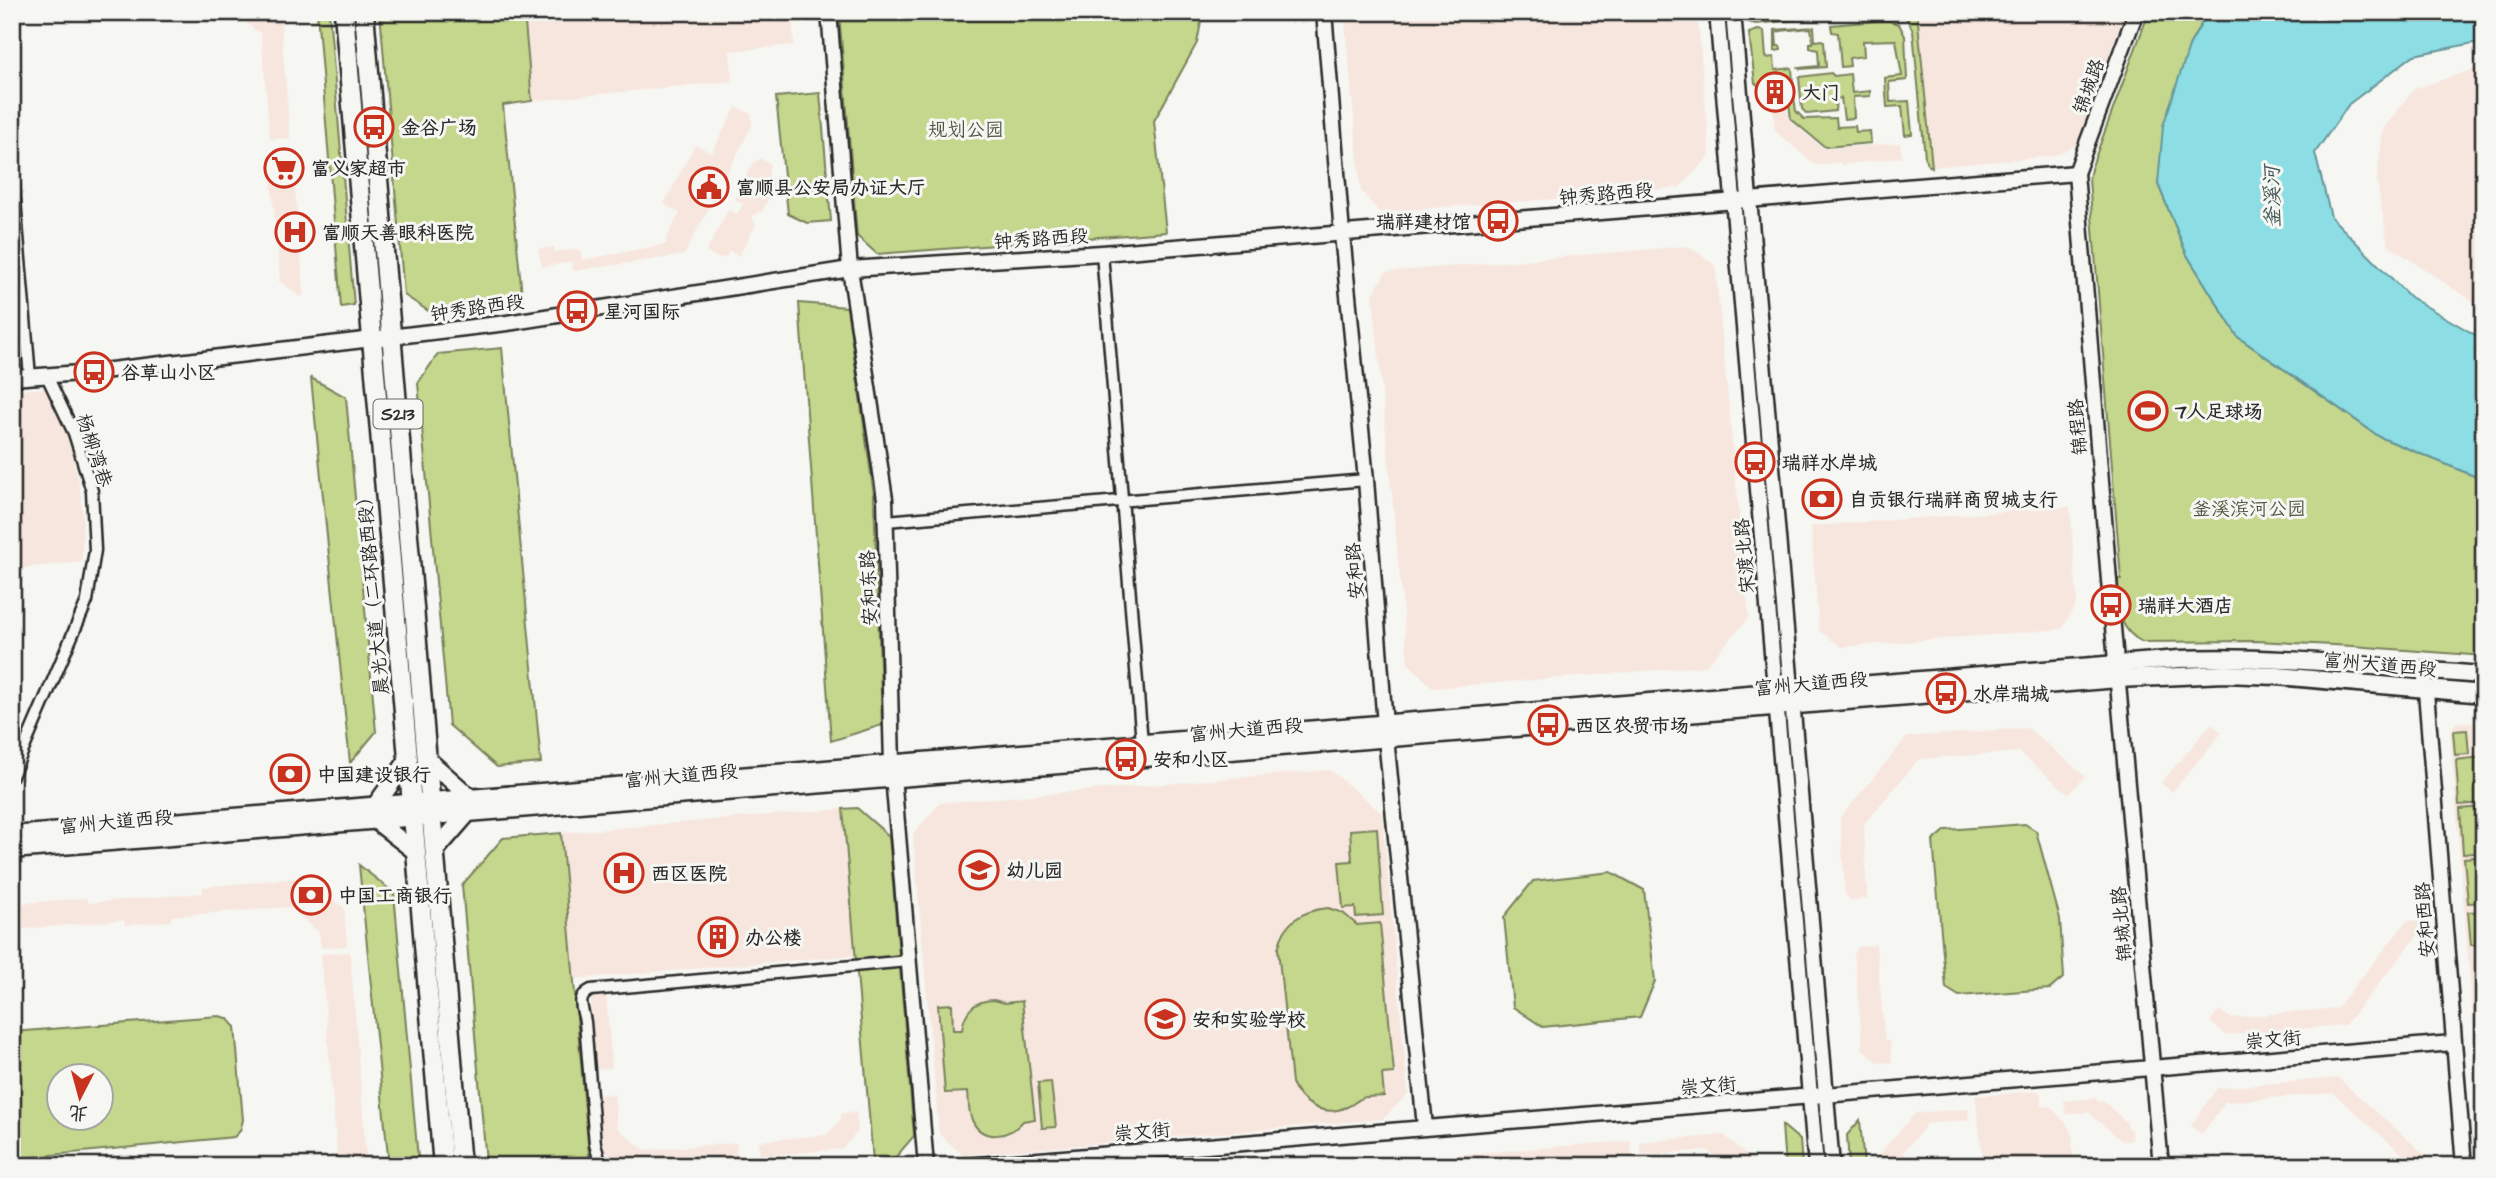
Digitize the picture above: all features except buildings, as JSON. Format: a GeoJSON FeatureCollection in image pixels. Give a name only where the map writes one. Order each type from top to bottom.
{"type":"FeatureCollection","features":[{"type":"Feature","properties":{"kind":"highway","name":"晨光大道（二环路西段）"},"geometry":{"type":"LineString","coordinates":[[344,12],[443,1166]]}},
{"type":"Feature","properties":{"kind":"highway","name":"S213"},"geometry":{"type":"LineString","coordinates":[[364,12],[431,808]]}},
{"type":"Feature","properties":{"kind":"highway"},"geometry":{"type":"LineString","coordinates":[[431,808],[461,1166]]}},
{"type":"Feature","properties":{"kind":"main road","name":"富州大道西段"},"geometry":{"type":"LineString","coordinates":[[12,850],[431,808],[2117,671],[2222,658],[2484,675]]}},
{"type":"Feature","properties":{"kind":"main road","name":"富州大道西段"},"geometry":{"type":"LineString","coordinates":[[2117,671],[2277,676],[2484,694]]}},
{"type":"Feature","properties":{"kind":"main road","name":"富州大道西段"},"geometry":{"type":"LineString","coordinates":[[893,771],[1142,743],[1385,731]]}},
{"type":"Feature","properties":{"kind":"main road"},"geometry":{"type":"LineString","coordinates":[[427,759],[470,805],[435,851]]}},
{"type":"Feature","properties":{"kind":"main road"},"geometry":{"type":"LineString","coordinates":[[408,760],[376,813],[416,852]]}},
{"type":"Feature","properties":{"kind":"main road","name":"富州大道西段"},"geometry":{"type":"LineString","coordinates":[[12,835],[376,813]]}},
{"type":"Feature","properties":{"kind":"street","name":"安和东路"},"geometry":{"type":"LineString","coordinates":[[829,12],[850,269],[886,521],[893,771],[926,1166]]}},
{"type":"Feature","properties":{"kind":"street","name":"安和路"},"geometry":{"type":"LineString","coordinates":[[1324,12],[1366,480],[1385,731],[1425,1126]]}},
{"type":"Feature","properties":{"kind":"street","name":"宋渡北路"},"geometry":{"type":"LineString","coordinates":[[1717,12],[1783,698],[1832,1166]]}},
{"type":"Feature","properties":{"kind":"street","name":"宋渡北路"},"geometry":{"type":"LineString","coordinates":[[1733,12],[1749,201],[1809,1096],[1816,1166]]}},
{"type":"Feature","properties":{"kind":"street","name":"锦城路"},"geometry":{"type":"LineString","coordinates":[[2076,173],[2136,12]]}},
{"type":"Feature","properties":{"kind":"street"},"geometry":{"type":"LineString","coordinates":[[12,165],[30,377]]}},
{"type":"Feature","properties":{"kind":"street","name":"钟秀路西段"},"geometry":{"type":"LineString","coordinates":[[12,378],[392,338],[507,323],[850,269],[1102,253],[2076,173]]}},
{"type":"Feature","properties":{"kind":"street","name":"锦程路"},"geometry":{"type":"LineString","coordinates":[[2076,173],[2117,671]]}},
{"type":"Feature","properties":{"kind":"street"},"geometry":{"type":"LineString","coordinates":[[1102,253],[1142,743]]}},
{"type":"Feature","properties":{"kind":"street","name":"杨柳湾巷"},"geometry":{"type":"LineString","coordinates":[[12,776],[87,601],[95,550],[92,491],[74,433],[47,376]]}},
{"type":"Feature","properties":{"kind":"street"},"geometry":{"type":"LineString","coordinates":[[886,521],[1366,480]]}},
{"type":"Feature","properties":{"kind":"street","name":"锦城北路"},"geometry":{"type":"LineString","coordinates":[[2117,671],[2161,1166]]}},
{"type":"Feature","properties":{"kind":"street","name":"安和西路"},"geometry":{"type":"LineString","coordinates":[[2425,671],[2464,1166]]}},
{"type":"Feature","properties":{"kind":"street"},"geometry":{"type":"LineString","coordinates":[[601,1166],[596,1144],[585,1022],[580,1006],[581,998],[586,992],[908,961]]}},
{"type":"Feature","properties":{"kind":"street","name":"崇文街"},"geometry":{"type":"LineString","coordinates":[[965,1166],[2453,1042]]}},
{"type":"Feature","properties":{"kind":"shaded area"},"geometry":{"type":"Polygon","coordinates":[[[232,12],[280,12],[290,138],[270,139],[261,34],[232,12]]]}},
{"type":"Feature","properties":{"kind":"shaded area"},"geometry":{"type":"Polygon","coordinates":[[[524,12],[792,12],[794,45],[730,51],[732,81],[532,101],[524,12]]]}},
{"type":"Feature","properties":{"kind":"shaded area"},"geometry":{"type":"Polygon","coordinates":[[[1344,12],[1697,12],[1710,156],[1680,187],[1379,212],[1361,191],[1344,12]]]}},
{"type":"Feature","properties":{"kind":"shaded area"},"geometry":{"type":"Polygon","coordinates":[[[1917,12],[2125,12],[2076,145],[2053,156],[1932,167],[1917,12]]]}},
{"type":"Feature","properties":{"kind":"shaded area"},"geometry":{"type":"Polygon","coordinates":[[[2484,66],[2484,309],[2388,245],[2377,182],[2383,129],[2414,89],[2484,66]]]}},
{"type":"Feature","properties":{"kind":"shaded area"},"geometry":{"type":"Polygon","coordinates":[[[1787,106],[1789,120],[1824,149],[1900,143],[1902,157],[1841,165],[1840,162],[1815,165],[1775,131],[1773,107],[1787,106]]]}},
{"type":"Feature","properties":{"kind":"shaded area"},"geometry":{"type":"Polygon","coordinates":[[[736,107],[751,114],[752,126],[684,255],[573,271],[572,262],[542,267],[538,249],[554,247],[555,252],[580,249],[582,260],[667,244],[666,239],[680,213],[664,204],[695,145],[712,153],[736,107]]]}},
{"type":"Feature","properties":{"kind":"shaded area"},"geometry":{"type":"Polygon","coordinates":[[[760,159],[770,163],[768,176],[778,181],[761,213],[758,211],[754,214],[752,218],[756,224],[739,256],[729,251],[726,257],[718,258],[706,252],[728,210],[737,214],[743,204],[734,199],[753,163],[760,159]]]}},
{"type":"Feature","properties":{"kind":"shaded area"},"geometry":{"type":"Polygon","coordinates":[[[294,176],[304,293],[301,297],[278,280],[280,277],[271,178],[294,176]]]}},
{"type":"Feature","properties":{"kind":"shaded area"},"geometry":{"type":"Polygon","coordinates":[[[1688,246],[1715,265],[1749,618],[1706,666],[1433,688],[1408,663],[1373,295],[1386,272],[1688,246]]]}},
{"type":"Feature","properties":{"kind":"shaded area"},"geometry":{"type":"Polygon","coordinates":[[[44,388],[66,431],[79,482],[83,518],[82,562],[12,569],[12,391],[44,388]]]}},
{"type":"Feature","properties":{"kind":"shaded area"},"geometry":{"type":"Polygon","coordinates":[[[2070,507],[2077,602],[2062,629],[1842,647],[1819,631],[1811,526],[2070,507]]]}},
{"type":"Feature","properties":{"kind":"shaded area"},"geometry":{"type":"Polygon","coordinates":[[[2457,722],[2484,724],[2484,1159],[2450,730],[2457,722]]]}},
{"type":"Feature","properties":{"kind":"shaded area"},"geometry":{"type":"Polygon","coordinates":[[[2211,724],[2222,732],[2172,792],[2161,783],[2211,724]]]}},
{"type":"Feature","properties":{"kind":"shaded area"},"geometry":{"type":"Polygon","coordinates":[[[2028,728],[2085,776],[2069,794],[2019,752],[1919,759],[1864,824],[1867,899],[1851,900],[1845,894],[1840,818],[1907,737],[2028,728]]]}},
{"type":"Feature","properties":{"kind":"shaded area","name":"安和实验学校"},"geometry":{"type":"Polygon","coordinates":[[[1330,770],[1382,813],[1408,1094],[1383,1119],[963,1155],[939,1134],[913,834],[940,803],[1330,770]]]}},
{"type":"Feature","properties":{"kind":"shaded area"},"geometry":{"type":"Polygon","coordinates":[[[843,809],[855,955],[574,979],[561,833],[843,809]]]}},
{"type":"Feature","properties":{"kind":"shaded area"},"geometry":{"type":"Polygon","coordinates":[[[307,877],[344,908],[347,946],[321,948],[319,932],[289,907],[171,916],[171,921],[125,925],[124,920],[12,930],[12,904],[87,898],[88,903],[203,893],[203,887],[307,877]]]}},
{"type":"Feature","properties":{"kind":"shaded area"},"geometry":{"type":"Polygon","coordinates":[[[2407,921],[2419,921],[2420,933],[2345,1025],[2225,1035],[2210,1021],[2219,1010],[2231,1018],[2337,1008],[2407,921]]]}},
{"type":"Feature","properties":{"kind":"shaded area"},"geometry":{"type":"Polygon","coordinates":[[[1876,945],[1885,1041],[1890,1041],[1892,1062],[1879,1063],[1863,1049],[1854,954],[1858,947],[1876,945]]]}},
{"type":"Feature","properties":{"kind":"shaded area"},"geometry":{"type":"Polygon","coordinates":[[[350,952],[367,1166],[343,1166],[343,1163],[338,1163],[321,954],[350,952]]]}},
{"type":"Feature","properties":{"kind":"shaded area"},"geometry":{"type":"Polygon","coordinates":[[[606,994],[612,1068],[596,1069],[590,995],[606,994]]]}},
{"type":"Feature","properties":{"kind":"shaded area"},"geometry":{"type":"Polygon","coordinates":[[[2338,1078],[2432,1161],[2432,1166],[2416,1166],[2333,1093],[2225,1102],[2202,1134],[2191,1126],[2217,1088],[2338,1078]]]}},
{"type":"Feature","properties":{"kind":"shaded area"},"geometry":{"type":"Polygon","coordinates":[[[2040,1091],[2042,1107],[2050,1106],[2067,1124],[2072,1135],[2073,1160],[2070,1166],[1984,1166],[1975,1096],[2040,1091]]]}},
{"type":"Feature","properties":{"kind":"shaded area"},"geometry":{"type":"Polygon","coordinates":[[[614,1094],[617,1128],[644,1150],[736,1143],[737,1158],[624,1166],[603,1149],[599,1095],[614,1094]]]}},
{"type":"Feature","properties":{"kind":"shaded area"},"geometry":{"type":"Polygon","coordinates":[[[2095,1098],[2099,1102],[2101,1099],[2128,1124],[2132,1140],[2122,1141],[2088,1112],[2066,1114],[2064,1101],[2095,1098]]]}},
{"type":"Feature","properties":{"kind":"shaded area"},"geometry":{"type":"Polygon","coordinates":[[[1968,1109],[1969,1120],[1925,1124],[1903,1152],[1907,1156],[1900,1161],[1900,1166],[1882,1166],[1881,1154],[1886,1146],[1916,1113],[1968,1109]]]}},
{"type":"Feature","properties":{"kind":"shaded area"},"geometry":{"type":"Polygon","coordinates":[[[856,1112],[858,1131],[842,1149],[760,1156],[758,1141],[827,1135],[841,1119],[841,1114],[856,1112]]]}},
{"type":"Feature","properties":{"kind":"shaded area"},"geometry":{"type":"Polygon","coordinates":[[[1724,1135],[1759,1166],[1725,1166],[1707,1150],[1641,1155],[1640,1142],[1724,1135]]]}},
{"type":"Feature","properties":{"kind":"shaded area"},"geometry":{"type":"Polygon","coordinates":[[[1631,1141],[1632,1156],[1508,1166],[1430,1166],[1429,1158],[1453,1157],[1631,1141]]]}},
{"type":"Feature","properties":{"kind":"shaded area"},"geometry":{"type":"Polygon","coordinates":[[[1421,1159],[1421,1166],[1341,1166],[1421,1159]]]}},
{"type":"Feature","properties":{"kind":"green space"},"geometry":{"type":"Polygon","coordinates":[[[317,12],[329,12],[354,305],[341,307],[317,12]]]}},
{"type":"Feature","properties":{"kind":"green space"},"geometry":{"type":"Polygon","coordinates":[[[380,12],[524,12],[532,101],[503,105],[523,305],[433,314],[404,295],[380,12]]]}},
{"type":"Feature","properties":{"kind":"green space","name":"规划公园"},"geometry":{"type":"Polygon","coordinates":[[[839,12],[1203,12],[1197,43],[1154,121],[1166,232],[877,254],[857,236],[839,12]]]}},
{"type":"Feature","properties":{"kind":"green space"},"geometry":{"type":"Polygon","coordinates":[[[1791,12],[1871,12],[1756,24],[1748,22],[1747,16],[1791,12]]]}},
{"type":"Feature","properties":{"kind":"green space"},"geometry":{"type":"Polygon","coordinates":[[[1896,12],[1917,12],[1932,167],[1928,165],[1925,157],[1913,31],[1908,20],[1896,12]]]}},
{"type":"Feature","properties":{"kind":"green space","name":"釜溪滨河公园"},"geometry":{"type":"Polygon","coordinates":[[[2149,12],[2208,12],[2190,44],[2158,184],[2187,255],[2238,337],[2380,437],[2484,480],[2484,656],[2256,641],[2142,642],[2127,630],[2123,623],[2119,607],[2118,579],[2121,579],[2089,179],[2149,12]]]}},
{"type":"Feature","properties":{"kind":"green space"},"geometry":{"type":"Polygon","coordinates":[[[1887,20],[1899,24],[1905,36],[1907,80],[1889,82],[1890,102],[1909,101],[1912,134],[1905,135],[1902,106],[1887,107],[1885,78],[1902,76],[1896,40],[1863,41],[1864,56],[1849,58],[1850,66],[1841,67],[1838,33],[1832,32],[1831,25],[1887,20]]]}},
{"type":"Feature","properties":{"kind":"green space"},"geometry":{"type":"Polygon","coordinates":[[[1814,27],[1815,41],[1824,42],[1826,67],[1799,68],[1819,66],[1818,50],[1810,48],[1810,43],[1813,43],[1811,28],[1776,33],[1777,46],[1780,46],[1781,50],[1775,51],[1775,30],[1814,27]]]}},
{"type":"Feature","properties":{"kind":"green space"},"geometry":{"type":"Polygon","coordinates":[[[1764,31],[1766,58],[1774,57],[1775,70],[1792,68],[1793,85],[1778,86],[1776,78],[1768,79],[1769,86],[1755,83],[1749,33],[1764,31]]]}},
{"type":"Feature","properties":{"kind":"green space"},"geometry":{"type":"Polygon","coordinates":[[[1831,73],[1834,76],[1850,74],[1852,93],[1870,91],[1870,96],[1853,97],[1854,118],[1844,119],[1841,98],[1836,99],[1835,111],[1807,114],[1802,109],[1799,77],[1831,73]]]}},
{"type":"Feature","properties":{"kind":"green space"},"geometry":{"type":"Polygon","coordinates":[[[820,93],[831,221],[807,223],[788,214],[776,97],[820,93]]]}},
{"type":"Feature","properties":{"kind":"green space"},"geometry":{"type":"Polygon","coordinates":[[[1794,97],[1796,111],[1804,119],[1836,118],[1837,127],[1855,126],[1856,132],[1870,131],[1871,143],[1825,147],[1791,119],[1789,103],[1785,103],[1785,98],[1794,97]]]}},
{"type":"Feature","properties":{"kind":"green space"},"geometry":{"type":"Polygon","coordinates":[[[799,303],[847,307],[874,495],[882,725],[831,741],[799,303]]]}},
{"type":"Feature","properties":{"kind":"green space"},"geometry":{"type":"Polygon","coordinates":[[[502,348],[541,763],[497,767],[449,725],[418,383],[438,354],[502,348]]]}},
{"type":"Feature","properties":{"kind":"green space"},"geometry":{"type":"Polygon","coordinates":[[[311,378],[346,397],[376,732],[350,763],[311,378]]]}},
{"type":"Feature","properties":{"kind":"green space"},"geometry":{"type":"Polygon","coordinates":[[[2467,730],[2469,754],[2455,755],[2453,731],[2467,730]]]}},
{"type":"Feature","properties":{"kind":"green space"},"geometry":{"type":"Polygon","coordinates":[[[2482,757],[2484,803],[2459,805],[2456,760],[2482,757]]]}},
{"type":"Feature","properties":{"kind":"green space"},"geometry":{"type":"Polygon","coordinates":[[[2484,807],[2484,852],[2463,854],[2460,809],[2484,807]]]}},
{"type":"Feature","properties":{"kind":"green space"},"geometry":{"type":"Polygon","coordinates":[[[857,808],[889,836],[914,1136],[894,1159],[873,1161],[843,809],[857,808]]]}},
{"type":"Feature","properties":{"kind":"green space"},"geometry":{"type":"Polygon","coordinates":[[[2025,824],[2036,831],[2060,919],[2064,977],[2050,989],[1959,996],[1946,988],[1933,841],[1946,830],[2025,824]]]}},
{"type":"Feature","properties":{"kind":"green space"},"geometry":{"type":"Polygon","coordinates":[[[1377,828],[1383,915],[1356,917],[1355,907],[1343,908],[1339,862],[1352,861],[1350,830],[1377,828]]]}},
{"type":"Feature","properties":{"kind":"green space"},"geometry":{"type":"Polygon","coordinates":[[[561,833],[590,1166],[491,1166],[486,1162],[462,885],[503,838],[561,833]]]}},
{"type":"Feature","properties":{"kind":"green space"},"geometry":{"type":"Polygon","coordinates":[[[2484,856],[2484,902],[2468,903],[2464,858],[2484,856]]]}},
{"type":"Feature","properties":{"kind":"green space"},"geometry":{"type":"Polygon","coordinates":[[[359,865],[394,893],[418,1159],[413,1166],[389,1166],[359,865]]]}},
{"type":"Feature","properties":{"kind":"green space"},"geometry":{"type":"Polygon","coordinates":[[[1611,872],[1644,890],[1655,981],[1640,1017],[1543,1027],[1513,1007],[1504,917],[1533,881],[1611,872]]]}},
{"type":"Feature","properties":{"kind":"green space"},"geometry":{"type":"Polygon","coordinates":[[[1328,908],[1343,913],[1357,925],[1380,923],[1394,1073],[1382,1074],[1384,1096],[1362,1098],[1347,1107],[1330,1111],[1308,1103],[1292,1083],[1278,949],[1284,932],[1301,915],[1328,908]]]}},
{"type":"Feature","properties":{"kind":"green space"},"geometry":{"type":"Polygon","coordinates":[[[2484,911],[2484,944],[2471,945],[2468,912],[2484,911]]]}},
{"type":"Feature","properties":{"kind":"green space"},"geometry":{"type":"Polygon","coordinates":[[[994,1000],[1005,1003],[1022,1001],[1035,1119],[1023,1121],[1004,1134],[989,1135],[982,1132],[972,1120],[968,1092],[945,1093],[938,1005],[952,1004],[953,1030],[962,1030],[965,1017],[976,1004],[994,1000]]]}},
{"type":"Feature","properties":{"kind":"green space"},"geometry":{"type":"Polygon","coordinates":[[[219,1016],[227,1018],[235,1027],[243,1120],[240,1131],[234,1137],[12,1159],[12,1032],[219,1016]]]}},
{"type":"Feature","properties":{"kind":"green space"},"geometry":{"type":"Polygon","coordinates":[[[1051,1082],[1056,1127],[1042,1128],[1038,1083],[1051,1082]]]}},
{"type":"Feature","properties":{"kind":"green space"},"geometry":{"type":"Polygon","coordinates":[[[1860,1120],[1864,1166],[1849,1166],[1847,1135],[1860,1120]]]}},
{"type":"Feature","properties":{"kind":"green space"},"geometry":{"type":"Polygon","coordinates":[[[1782,1125],[1800,1140],[1802,1166],[1785,1166],[1782,1125]]]}},
{"type":"Feature","properties":{"kind":"green space"},"geometry":{"type":"Polygon","coordinates":[[[2292,1157],[2308,1166],[2257,1166],[2265,1159],[2292,1157]]]}},
{"type":"Feature","properties":{"kind":"water","name":"釜溪河"},"geometry":{"type":"Polygon","coordinates":[[[2208,12],[2484,12],[2484,41],[2414,55],[2349,104],[2315,153],[2331,217],[2410,297],[2484,340],[2484,480],[2380,437],[2238,337],[2187,255],[2158,184],[2163,126],[2190,44],[2208,12]]]}},
{"type":"Feature","properties":{"kind":"place","name":"大门"},"geometry":{"type":"Point","coordinates":[1775,92]}},
{"type":"Feature","properties":{"kind":"place","name":"金谷广场"},"geometry":{"type":"Point","coordinates":[374,127]}},
{"type":"Feature","properties":{"kind":"place","name":"富义家超市"},"geometry":{"type":"Point","coordinates":[284,168]}},
{"type":"Feature","properties":{"kind":"place","name":"富顺县公安局办证大厅"},"geometry":{"type":"Point","coordinates":[709,187]}},
{"type":"Feature","properties":{"kind":"place","name":"瑞祥建材馆"},"geometry":{"type":"Point","coordinates":[1498,221]}},
{"type":"Feature","properties":{"kind":"place","name":"富顺天善眼科医院"},"geometry":{"type":"Point","coordinates":[295,232]}},
{"type":"Feature","properties":{"kind":"place","name":"星河国际"},"geometry":{"type":"Point","coordinates":[577,311]}},
{"type":"Feature","properties":{"kind":"place","name":"谷草山小区"},"geometry":{"type":"Point","coordinates":[94,372]}},
{"type":"Feature","properties":{"kind":"place","name":"7人足球场"},"geometry":{"type":"Point","coordinates":[2148,411]}},
{"type":"Feature","properties":{"kind":"place","name":"瑞祥水岸城"},"geometry":{"type":"Point","coordinates":[1755,462]}},
{"type":"Feature","properties":{"kind":"place","name":"自贡银行瑞祥商贸城支行"},"geometry":{"type":"Point","coordinates":[1822,499]}},
{"type":"Feature","properties":{"kind":"place","name":"瑞祥大酒店"},"geometry":{"type":"Point","coordinates":[2111,605]}},
{"type":"Feature","properties":{"kind":"place","name":"水岸瑞城"},"geometry":{"type":"Point","coordinates":[1946,693]}},
{"type":"Feature","properties":{"kind":"place","name":"西区农贸市场"},"geometry":{"type":"Point","coordinates":[1548,725]}},
{"type":"Feature","properties":{"kind":"place","name":"安和小区"},"geometry":{"type":"Point","coordinates":[1126,759]}},
{"type":"Feature","properties":{"kind":"place","name":"中国建设银行"},"geometry":{"type":"Point","coordinates":[290,774]}},
{"type":"Feature","properties":{"kind":"place","name":"幼儿园"},"geometry":{"type":"Point","coordinates":[979,870]}},
{"type":"Feature","properties":{"kind":"place","name":"西区医院"},"geometry":{"type":"Point","coordinates":[624,873]}},
{"type":"Feature","properties":{"kind":"place","name":"中国工商银行"},"geometry":{"type":"Point","coordinates":[311,895]}},
{"type":"Feature","properties":{"kind":"place","name":"办公楼"},"geometry":{"type":"Point","coordinates":[718,937]}},
{"type":"Feature","properties":{"kind":"place","name":"安和实验学校"},"geometry":{"type":"Point","coordinates":[1165,1019]}}]}
